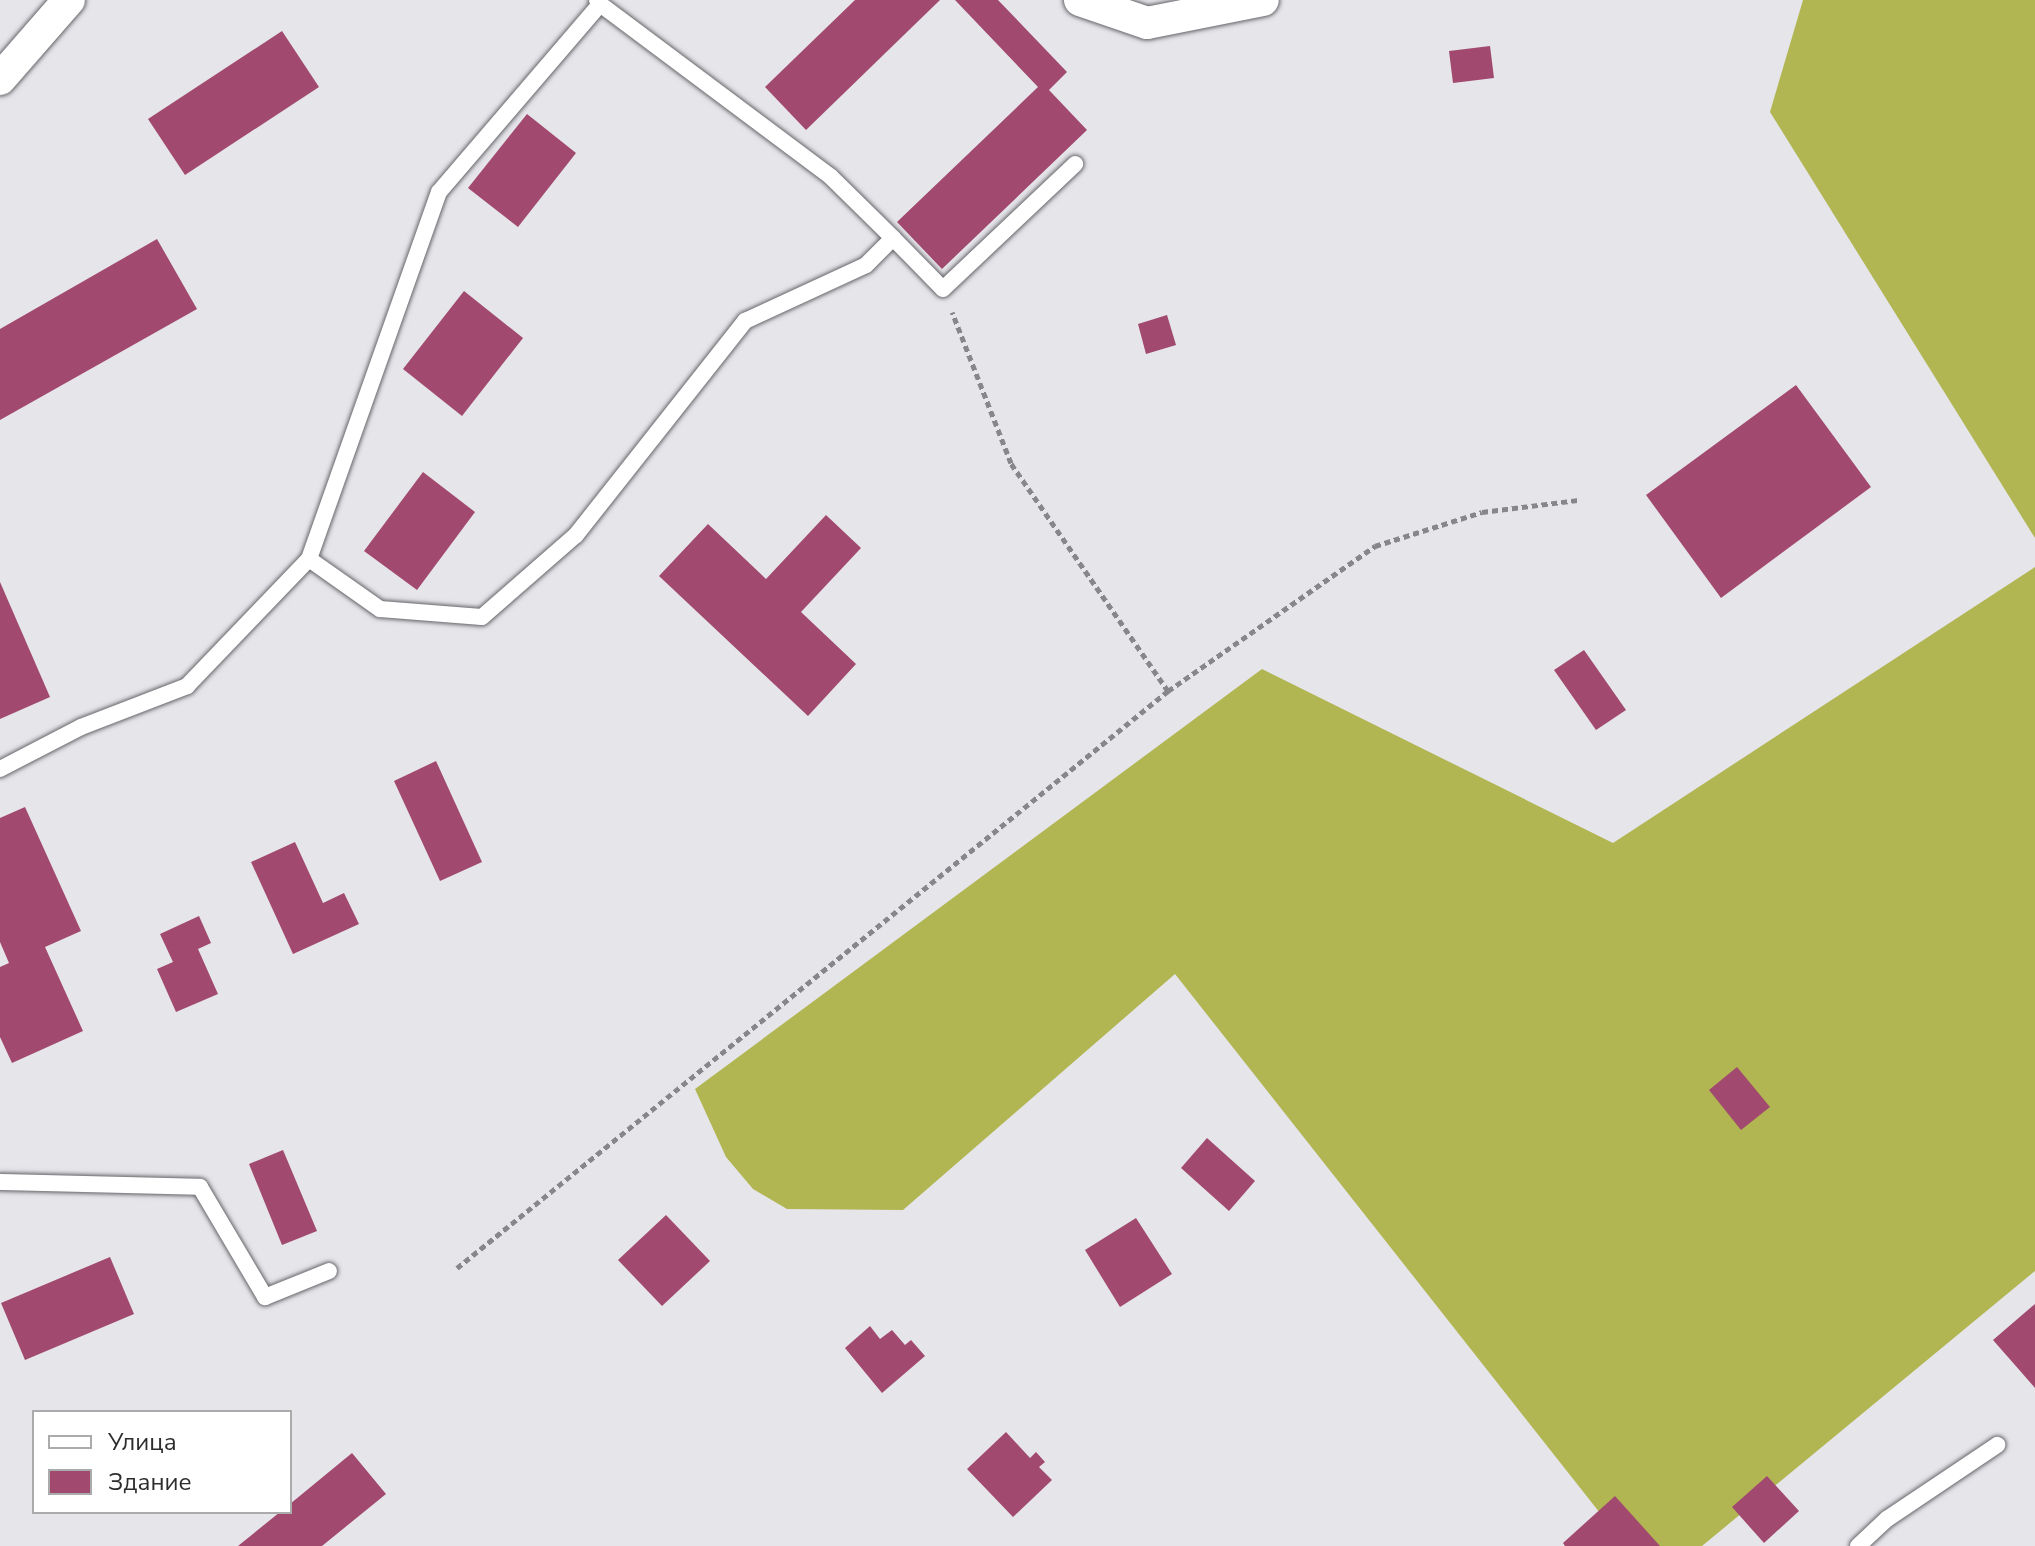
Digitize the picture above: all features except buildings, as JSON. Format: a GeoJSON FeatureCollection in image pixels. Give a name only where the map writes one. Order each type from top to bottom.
{"type":"FeatureCollection","features":[{"type":"Feature","properties":{"kind":"street"},"geometry":{"type":"LineString","coordinates":[[0,79],[69,0]]}},
{"type":"Feature","properties":{"kind":"street"},"geometry":{"type":"LineString","coordinates":[[1080,0],[1147,23],[1263,0]]}},
{"type":"Feature","properties":{"kind":"lane"},"geometry":{"type":"LineString","coordinates":[[0,769],[81,727],[187,686],[309,559],[439,192],[598,2],[830,176],[943,289],[1075,164]]}},
{"type":"Feature","properties":{"kind":"lane"},"geometry":{"type":"LineString","coordinates":[[309,559],[380,609],[482,617],[576,535],[745,321],[866,265],[893,238]]}},
{"type":"Feature","properties":{"kind":"lane"},"geometry":{"type":"LineString","coordinates":[[0,1182],[200,1187],[265,1297],[329,1271]]}},
{"type":"Feature","properties":{"kind":"lane"},"geometry":{"type":"LineString","coordinates":[[1858,1546],[1887,1519],[1997,1445]]}},
{"type":"Feature","properties":{"kind":"path"},"geometry":{"type":"LineString","coordinates":[[943,289],[1011,463],[1168,691]]}},
{"type":"Feature","properties":{"kind":"path"},"geometry":{"type":"LineString","coordinates":[[457,1268],[1168,691],[1375,546],[1482,512],[1579,500]]}},
{"type":"Feature","properties":{"kind":"green space"},"geometry":{"type":"Polygon","coordinates":[[[1803,0],[2035,0],[2035,538],[1770,112],[1803,0]]]}},
{"type":"Feature","properties":{"kind":"green space"},"geometry":{"type":"Polygon","coordinates":[[[2035,567],[2035,1271],[1702,1546],[1626,1546],[1175,974],[903,1210],[787,1209],[753,1189],[726,1157],[695,1089],[1262,669],[1613,843],[2035,567]]]}}]}
